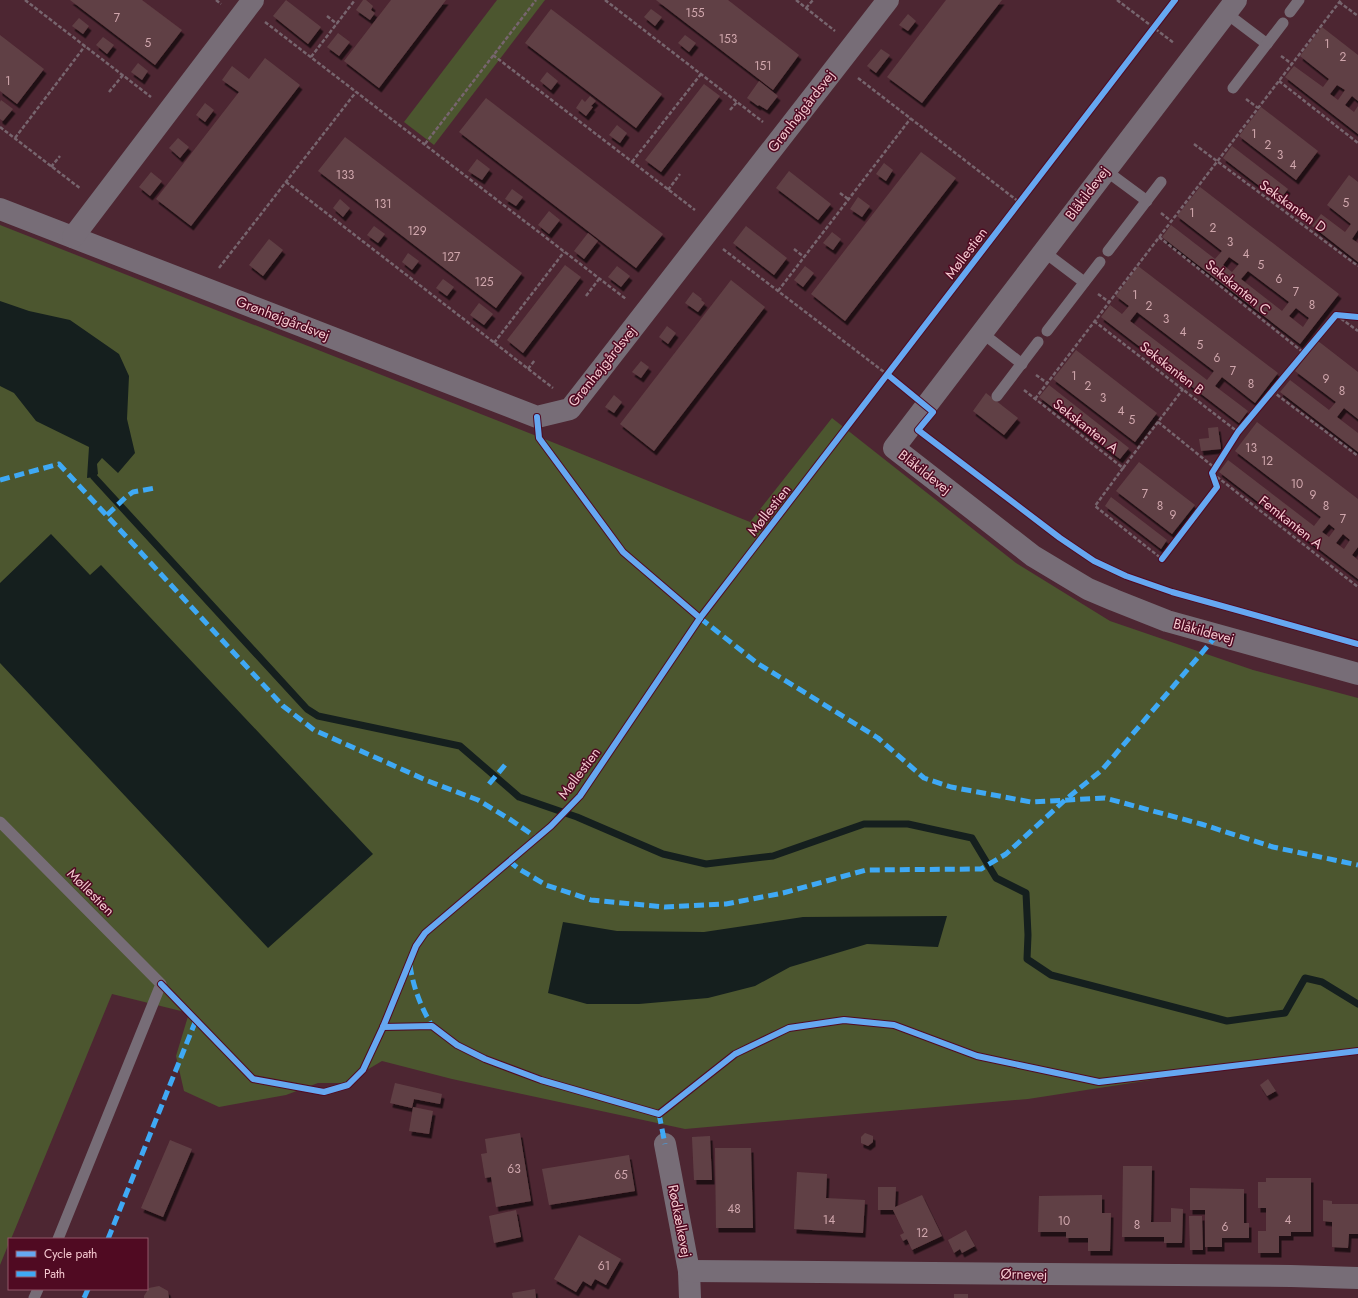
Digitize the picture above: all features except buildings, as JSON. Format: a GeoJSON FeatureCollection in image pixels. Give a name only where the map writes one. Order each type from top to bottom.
{"type":"FeatureCollection","features":[{"type":"Feature","properties":{"kind":"street","name":"Grønhøjgårdsvej"},"geometry":{"type":"LineString","coordinates":[[0,208],[537,417],[570,409],[888,0]]}},
{"type":"Feature","properties":{"kind":"street"},"geometry":{"type":"LineString","coordinates":[[73,237],[250,4]]}},
{"type":"Feature","properties":{"kind":"street","name":"Blåkildevej"},"geometry":{"type":"LineString","coordinates":[[1231,7],[981,332],[894,448],[1033,556],[1088,589],[1167,621],[1358,674]]}},
{"type":"Feature","properties":{"kind":"street","name":"Rødkælkevej"},"geometry":{"type":"LineString","coordinates":[[665,1144],[689,1271],[690,1298]]}},
{"type":"Feature","properties":{"kind":"street","name":"Ørnevej"},"geometry":{"type":"LineString","coordinates":[[689,1271],[1283,1276],[1358,1278]]}},
{"type":"Feature","properties":{"kind":"lane"},"geometry":{"type":"LineString","coordinates":[[1290,12],[1299,0]]}},
{"type":"Feature","properties":{"kind":"lane"},"geometry":{"type":"LineString","coordinates":[[1231,7],[1267,44]]}},
{"type":"Feature","properties":{"kind":"lane"},"geometry":{"type":"LineString","coordinates":[[1232,88],[1283,22]]}},
{"type":"Feature","properties":{"kind":"lane"},"geometry":{"type":"LineString","coordinates":[[1105,170],[1146,201]]}},
{"type":"Feature","properties":{"kind":"lane"},"geometry":{"type":"LineString","coordinates":[[1108,252],[1161,182]]}},
{"type":"Feature","properties":{"kind":"lane"},"geometry":{"type":"LineString","coordinates":[[1043,251],[1084,282]]}},
{"type":"Feature","properties":{"kind":"lane"},"geometry":{"type":"LineString","coordinates":[[1047,331],[1100,262]]}},
{"type":"Feature","properties":{"kind":"lane"},"geometry":{"type":"LineString","coordinates":[[981,332],[1022,364]]}},
{"type":"Feature","properties":{"kind":"lane"},"geometry":{"type":"LineString","coordinates":[[997,396],[1038,342]]}},
{"type":"Feature","properties":{"kind":"lane","name":"Møllestien"},"geometry":{"type":"LineString","coordinates":[[0,822],[161,984],[58,1238]]}},
{"type":"Feature","properties":{"kind":"path"},"geometry":{"type":"LineString","coordinates":[[25,0],[169,111]]}},
{"type":"Feature","properties":{"kind":"path"},"geometry":{"type":"LineString","coordinates":[[311,57],[355,0]]}},
{"type":"Feature","properties":{"kind":"path"},"geometry":{"type":"LineString","coordinates":[[425,144],[536,0]]}},
{"type":"Feature","properties":{"kind":"path"},"geometry":{"type":"LineString","coordinates":[[605,0],[781,136]]}},
{"type":"Feature","properties":{"kind":"path"},"geometry":{"type":"LineString","coordinates":[[796,0],[853,44]]}},
{"type":"Feature","properties":{"kind":"path"},"geometry":{"type":"LineString","coordinates":[[806,8],[813,0]]}},
{"type":"Feature","properties":{"kind":"path"},"geometry":{"type":"LineString","coordinates":[[1117,0],[1192,56]]}},
{"type":"Feature","properties":{"kind":"path"},"geometry":{"type":"LineString","coordinates":[[1035,399],[1340,1],[1358,16]]}},
{"type":"Feature","properties":{"kind":"path"},"geometry":{"type":"LineString","coordinates":[[250,4],[311,57],[644,313]]}},
{"type":"Feature","properties":{"kind":"path"},"geometry":{"type":"LineString","coordinates":[[327,16],[337,24]]}},
{"type":"Feature","properties":{"kind":"path"},"geometry":{"type":"LineString","coordinates":[[1149,34],[1158,22]]}},
{"type":"Feature","properties":{"kind":"path"},"geometry":{"type":"LineString","coordinates":[[14,138],[85,46]]}},
{"type":"Feature","properties":{"kind":"path"},"geometry":{"type":"LineString","coordinates":[[493,55],[668,190],[708,230],[778,291],[891,377]]}},
{"type":"Feature","properties":{"kind":"path"},"geometry":{"type":"LineString","coordinates":[[839,62],[1019,202]]}},
{"type":"Feature","properties":{"kind":"path"},"geometry":{"type":"LineString","coordinates":[[632,162],[702,74]]}},
{"type":"Feature","properties":{"kind":"path"},"geometry":{"type":"LineString","coordinates":[[110,92],[123,75]]}},
{"type":"Feature","properties":{"kind":"path"},"geometry":{"type":"LineString","coordinates":[[1279,81],[1358,143]]}},
{"type":"Feature","properties":{"kind":"path"},"geometry":{"type":"LineString","coordinates":[[204,288],[356,92]]}},
{"type":"Feature","properties":{"kind":"path"},"geometry":{"type":"LineString","coordinates":[[730,110],[737,102]]}},
{"type":"Feature","properties":{"kind":"path"},"geometry":{"type":"LineString","coordinates":[[778,291],[910,118]]}},
{"type":"Feature","properties":{"kind":"path"},"geometry":{"type":"LineString","coordinates":[[0,127],[99,203]]}},
{"type":"Feature","properties":{"kind":"path"},"geometry":{"type":"LineString","coordinates":[[51,167],[60,156]]}},
{"type":"Feature","properties":{"kind":"path"},"geometry":{"type":"LineString","coordinates":[[668,190],[680,174]]}},
{"type":"Feature","properties":{"kind":"path"},"geometry":{"type":"LineString","coordinates":[[286,182],[574,404]]}},
{"type":"Feature","properties":{"kind":"path"},"geometry":{"type":"LineString","coordinates":[[840,193],[848,199]]}},
{"type":"Feature","properties":{"kind":"path"},"geometry":{"type":"LineString","coordinates":[[1014,209],[1024,196]]}},
{"type":"Feature","properties":{"kind":"path"},"geometry":{"type":"LineString","coordinates":[[794,249],[804,257]]}},
{"type":"Feature","properties":{"kind":"path"},"geometry":{"type":"LineString","coordinates":[[494,343],[564,252]]}},
{"type":"Feature","properties":{"kind":"path"},"geometry":{"type":"LineString","coordinates":[[586,296],[599,279]]}},
{"type":"Feature","properties":{"kind":"path"},"geometry":{"type":"LineString","coordinates":[[1331,320],[1336,315],[1351,316]]}},
{"type":"Feature","properties":{"kind":"path"},"geometry":{"type":"LineString","coordinates":[[1336,315],[1358,331]]}},
{"type":"Feature","properties":{"kind":"path"},"geometry":{"type":"LineString","coordinates":[[1300,358],[1309,348]]}},
{"type":"Feature","properties":{"kind":"path"},"geometry":{"type":"LineString","coordinates":[[528,369],[535,360]]}},
{"type":"Feature","properties":{"kind":"path"},"geometry":{"type":"LineString","coordinates":[[883,381],[891,377],[893,369]]}},
{"type":"Feature","properties":{"kind":"path"},"geometry":{"type":"LineString","coordinates":[[1268,396],[1277,385]]}},
{"type":"Feature","properties":{"kind":"path"},"geometry":{"type":"LineString","coordinates":[[1123,468],[1183,389]]}},
{"type":"Feature","properties":{"kind":"path"},"geometry":{"type":"LineString","coordinates":[[1272,390],[1358,456]]}},
{"type":"Feature","properties":{"kind":"path"},"geometry":{"type":"LineString","coordinates":[[1234,438],[1243,426]]}},
{"type":"Feature","properties":{"kind":"path"},"geometry":{"type":"LineString","coordinates":[[1218,487],[1214,470],[1219,462]]}},
{"type":"Feature","properties":{"kind":"path"},"geometry":{"type":"LineString","coordinates":[[1162,559],[1166,553]]}},
{"type":"Feature","properties":{"kind":"green space"},"geometry":{"type":"Polygon","coordinates":[[[497,0],[545,0],[434,145],[404,122],[497,0]]]}},
{"type":"Feature","properties":{"kind":"green space"},"geometry":{"type":"Polygon","coordinates":[[[0,225],[557,444],[750,522],[832,418],[1016,563],[1110,621],[1253,670],[1358,698],[1358,1048],[1028,1099],[685,1129],[452,1079],[382,1061],[345,1083],[318,1083],[286,1095],[219,1107],[184,1091],[176,1056],[189,1013],[112,994],[11,1238],[8,1238],[8,1245],[0,1265],[0,225]]]}},
{"type":"Feature","properties":{"kind":"shaded area"},"geometry":{"type":"Polygon","coordinates":[[[0,301],[29,311],[70,320],[119,354],[129,376],[127,419],[135,453],[118,473],[102,458],[97,464],[98,474],[94,477],[87,478],[89,447],[36,421],[14,393],[0,386],[0,301]]]}},
{"type":"Feature","properties":{"kind":"shaded area"},"geometry":{"type":"Polygon","coordinates":[[[51,534],[90,575],[101,565],[373,854],[268,948],[0,663],[0,583],[51,534]]]}},
{"type":"Feature","properties":{"kind":"shaded area"},"geometry":{"type":"Polygon","coordinates":[[[947,916],[938,947],[867,944],[790,967],[755,986],[708,998],[639,1004],[587,1004],[548,993],[563,922],[617,931],[704,932],[803,917],[947,916]]]}},
{"type":"Feature","properties":{"kind":"waterway"},"geometry":{"type":"LineString","coordinates":[[94,477],[307,709],[318,716],[460,746],[519,797],[577,817],[663,854],[706,864],[773,856],[864,824],[908,824],[972,838],[996,878],[1026,893],[1028,935],[1027,959],[1051,975],[1227,1021],[1285,1013],[1305,978],[1322,982],[1358,1004]]}},
{"type":"Feature","properties":{"kind":"marked path"},"geometry":{"type":"LineString","coordinates":[[0,480],[59,464],[283,706],[314,730],[428,781],[478,800],[537,838]]}},
{"type":"Feature","properties":{"kind":"marked path"},"geometry":{"type":"LineString","coordinates":[[107,515],[133,492],[155,488]]}},
{"type":"Feature","properties":{"kind":"marked path"},"geometry":{"type":"LineString","coordinates":[[700,618],[757,663],[878,738],[924,778],[951,787],[1031,802],[1105,798],[1201,824],[1273,847],[1358,865]]}},
{"type":"Feature","properties":{"kind":"marked path"},"geometry":{"type":"LineString","coordinates":[[509,861],[519,869],[546,885],[591,900],[665,907],[726,904],[783,893],[866,870],[981,869],[1006,854],[1065,800],[1102,770],[1217,635]]}},
{"type":"Feature","properties":{"kind":"marked path"},"geometry":{"type":"LineString","coordinates":[[489,784],[505,765]]}},
{"type":"Feature","properties":{"kind":"marked path"},"geometry":{"type":"LineString","coordinates":[[410,965],[418,997],[432,1026]]}},
{"type":"Feature","properties":{"kind":"marked path"},"geometry":{"type":"LineString","coordinates":[[108,1238],[196,1020]]}},
{"type":"Feature","properties":{"kind":"marked path"},"geometry":{"type":"LineString","coordinates":[[659,1114],[665,1144]]}},
{"type":"Feature","properties":{"kind":"marked path"},"geometry":{"type":"LineString","coordinates":[[84,1298],[88,1290]]}},
{"type":"Feature","properties":{"kind":"cycle path"},"geometry":{"type":"LineString","coordinates":[[161,984],[253,1079],[324,1092],[348,1085],[363,1070],[383,1027],[416,946],[425,933],[551,826],[580,796],[700,618],[1175,0]]}},
{"type":"Feature","properties":{"kind":"cycle path"},"geometry":{"type":"LineString","coordinates":[[1162,559],[1217,487],[1212,473],[1238,432],[1336,315],[1358,317]]}},
{"type":"Feature","properties":{"kind":"cycle path"},"geometry":{"type":"LineString","coordinates":[[888,375],[933,412],[918,430],[1060,538],[1094,561],[1126,576],[1172,592],[1358,644]]}},
{"type":"Feature","properties":{"kind":"cycle path"},"geometry":{"type":"LineString","coordinates":[[537,417],[539,438],[623,552],[700,618]]}},
{"type":"Feature","properties":{"kind":"cycle path"},"geometry":{"type":"LineString","coordinates":[[383,1027],[432,1026],[457,1045],[485,1059],[541,1080],[659,1114],[735,1054],[789,1028],[844,1020],[894,1025],[977,1056],[1099,1082],[1358,1051]]}}]}
